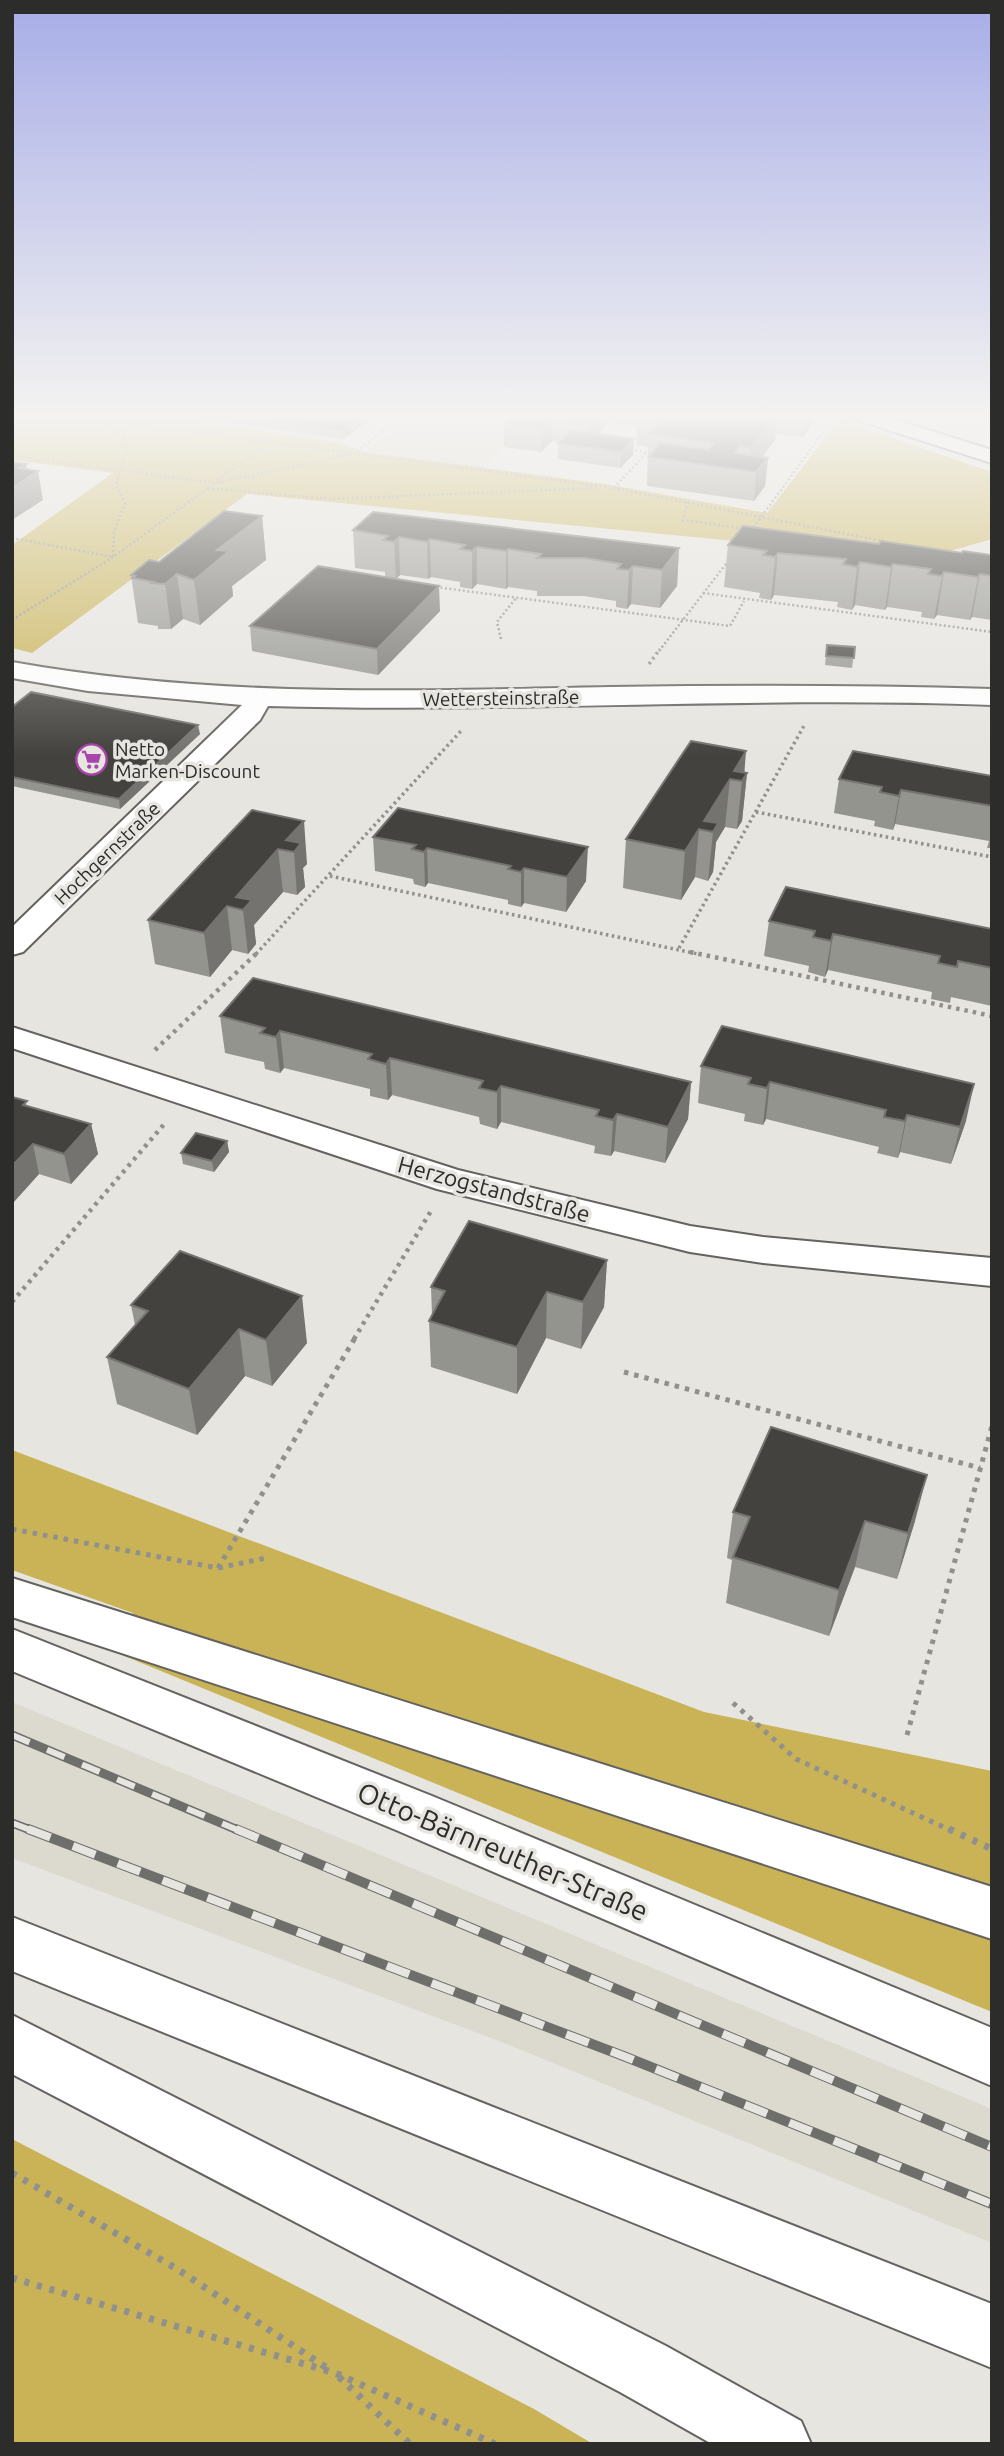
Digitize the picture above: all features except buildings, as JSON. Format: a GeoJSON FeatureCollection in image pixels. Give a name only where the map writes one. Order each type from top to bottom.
{"type":"FeatureCollection","features":[{"type":"Feature","properties":{"kind":"street","name":"Wettersteinstraße"},"geometry":{"type":"LineString","coordinates":[[12,670],[170,692],[258,699],[469,700],[822,693],[992,696]]}},
{"type":"Feature","properties":{"kind":"street","name":"Hochgernstraße"},"geometry":{"type":"LineString","coordinates":[[12,945],[251,714],[258,699]]}},
{"type":"Feature","properties":{"kind":"street","name":"Herzogstandstraße"},"geometry":{"type":"LineString","coordinates":[[12,1037],[450,1180],[690,1239],[763,1250],[992,1272]]}},
{"type":"Feature","properties":{"kind":"street"},"geometry":{"type":"LineString","coordinates":[[12,1597],[992,1913]]}},
{"type":"Feature","properties":{"kind":"street","name":"Otto-Bärnreuther-Straße"},"geometry":{"type":"LineString","coordinates":[[12,1649],[414,1813],[992,2057]]}},
{"type":"Feature","properties":{"kind":"street"},"geometry":{"type":"LineString","coordinates":[[12,1944],[992,2336]]}},
{"type":"Feature","properties":{"kind":"street"},"geometry":{"type":"LineString","coordinates":[[12,2043],[643,2369],[778,2444]]}},
{"type":"Feature","properties":{"kind":"path"},"geometry":{"type":"LineString","coordinates":[[113,557],[116,528]]}},
{"type":"Feature","properties":{"kind":"path"},"geometry":{"type":"LineString","coordinates":[[12,620],[113,557],[153,528]]}},
{"type":"Feature","properties":{"kind":"path"},"geometry":{"type":"LineString","coordinates":[[736,528],[752,530],[744,541]]}},
{"type":"Feature","properties":{"kind":"path"},"geometry":{"type":"LineString","coordinates":[[817,528],[895,544]]}},
{"type":"Feature","properties":{"kind":"path"},"geometry":{"type":"LineString","coordinates":[[12,538],[113,557]]}},
{"type":"Feature","properties":{"kind":"path"},"geometry":{"type":"LineString","coordinates":[[626,695],[736,551]]}},
{"type":"Feature","properties":{"kind":"path"},"geometry":{"type":"LineString","coordinates":[[425,586],[730,626],[744,601]]}},
{"type":"Feature","properties":{"kind":"path"},"geometry":{"type":"LineString","coordinates":[[703,593],[744,601],[992,632]]}},
{"type":"Feature","properties":{"kind":"path"},"geometry":{"type":"LineString","coordinates":[[501,639],[497,622],[517,597]]}},
{"type":"Feature","properties":{"kind":"path"},"geometry":{"type":"LineString","coordinates":[[679,948],[822,693]]}},
{"type":"Feature","properties":{"kind":"path"},"geometry":{"type":"LineString","coordinates":[[128,1075],[253,957],[473,719],[469,700]]}},
{"type":"Feature","properties":{"kind":"path"},"geometry":{"type":"LineString","coordinates":[[756,812],[992,857]]}},
{"type":"Feature","properties":{"kind":"path"},"geometry":{"type":"LineString","coordinates":[[330,876],[992,1016]]}},
{"type":"Feature","properties":{"kind":"path"},"geometry":{"type":"LineString","coordinates":[[12,1302],[188,1096]]}},
{"type":"Feature","properties":{"kind":"path"},"geometry":{"type":"LineString","coordinates":[[218,1568],[450,1180]]}},
{"type":"Feature","properties":{"kind":"path"},"geometry":{"type":"LineString","coordinates":[[624,1372],[980,1468]]}},
{"type":"Feature","properties":{"kind":"path"},"geometry":{"type":"LineString","coordinates":[[907,1735],[992,1426]]}},
{"type":"Feature","properties":{"kind":"path"},"geometry":{"type":"LineString","coordinates":[[12,1529],[218,1568],[266,1558]]}},
{"type":"Feature","properties":{"kind":"path"},"geometry":{"type":"LineString","coordinates":[[733,1703],[796,1759],[992,1849]]}},
{"type":"Feature","properties":{"kind":"path"},"geometry":{"type":"LineString","coordinates":[[12,2173],[177,2269],[335,2374],[410,2444]]}},
{"type":"Feature","properties":{"kind":"path"},"geometry":{"type":"LineString","coordinates":[[12,2278],[335,2374],[495,2444]]}},
{"type":"Feature","properties":{"kind":"shaded area"},"geometry":{"type":"Polygon","coordinates":[[[36,528],[202,528],[32,653],[12,648],[12,545],[36,528]]]}},
{"type":"Feature","properties":{"kind":"shaded area"},"geometry":{"type":"Polygon","coordinates":[[[596,528],[992,528],[992,539],[922,559],[596,528]]]}},
{"type":"Feature","properties":{"kind":"shaded area"},"geometry":{"type":"Polygon","coordinates":[[[12,1450],[704,1712],[992,1771],[992,2012],[117,1653],[133,1613],[12,1570],[12,1450]]]}},
{"type":"Feature","properties":{"kind":"shaded area"},"geometry":{"type":"Polygon","coordinates":[[[12,1702],[992,2109],[992,2243],[507,2044],[12,1858],[12,1702]]]}},
{"type":"Feature","properties":{"kind":"shaded area"},"geometry":{"type":"Polygon","coordinates":[[[12,2139],[534,2409],[593,2444],[12,2444],[12,2139]]]}},
{"type":"Feature","properties":{"kind":"railway"},"geometry":{"type":"LineString","coordinates":[[12,1735],[240,1831]]}},
{"type":"Feature","properties":{"kind":"railway"},"geometry":{"type":"LineString","coordinates":[[12,1823],[33,1831]]}},
{"type":"Feature","properties":{"kind":"railway"},"geometry":{"type":"LineString","coordinates":[[28,1829],[626,2057],[992,2204]]}},
{"type":"Feature","properties":{"kind":"railway"},"geometry":{"type":"LineString","coordinates":[[236,1829],[992,2147]]}},
{"type":"Feature","properties":{"kind":"place","name":"Netto Marken-Discount"},"geometry":{"type":"Point","coordinates":[92,760]}}]}
